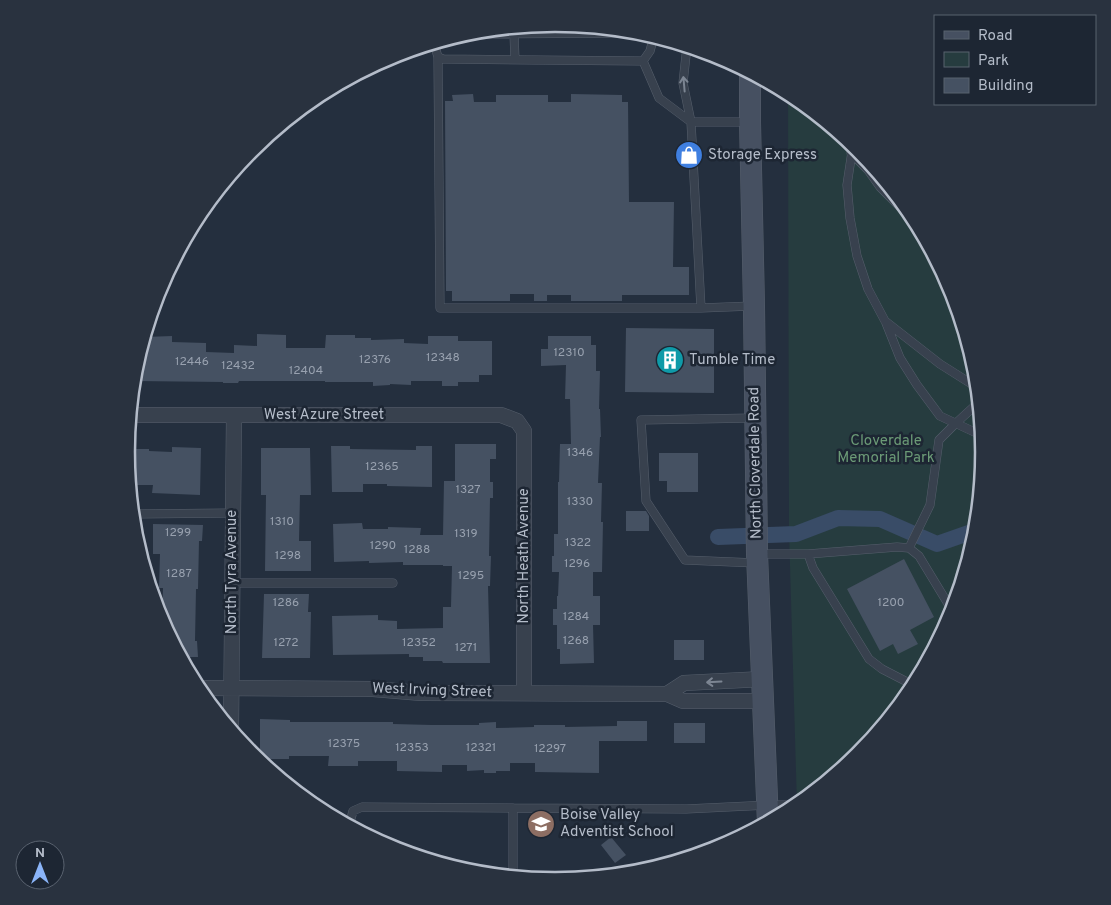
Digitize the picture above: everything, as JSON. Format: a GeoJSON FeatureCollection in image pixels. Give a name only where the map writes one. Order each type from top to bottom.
{"type":"FeatureCollection","features":[{"type":"Feature","properties":{"kind":"main road","name":"North Cloverdale Road"},"geometry":{"type":"LineString","coordinates":[[750,81],[757,559],[768,814]]}},
{"type":"Feature","properties":{"kind":"street","name":"West Azure Street"},"geometry":{"type":"LineString","coordinates":[[137,415],[501,415],[517,421]]}},
{"type":"Feature","properties":{"kind":"street","name":"North Tyra Avenue"},"geometry":{"type":"LineString","coordinates":[[231,719],[234,415]]}},
{"type":"Feature","properties":{"kind":"street","name":"North Heath Avenue"},"geometry":{"type":"LineString","coordinates":[[517,421],[524,431],[524,693]]}},
{"type":"Feature","properties":{"kind":"street","name":"West Irving Street"},"geometry":{"type":"LineString","coordinates":[[667,694],[684,683],[763,679]]}},
{"type":"Feature","properties":{"kind":"street","name":"West Irving Street"},"geometry":{"type":"LineString","coordinates":[[207,688],[373,689],[421,693],[667,694],[683,701],[764,701]]}},
{"type":"Feature","properties":{"kind":"lane"},"geometry":{"type":"LineString","coordinates":[[519,34],[587,33]]}},
{"type":"Feature","properties":{"kind":"lane"},"geometry":{"type":"LineString","coordinates":[[514,35],[515,60]]}},
{"type":"Feature","properties":{"kind":"lane"},"geometry":{"type":"LineString","coordinates":[[643,61],[650,51],[652,44]]}},
{"type":"Feature","properties":{"kind":"lane"},"geometry":{"type":"LineString","coordinates":[[436,50],[438,57],[440,308],[701,308],[754,306]]}},
{"type":"Feature","properties":{"kind":"lane"},"geometry":{"type":"LineString","coordinates":[[686,54],[683,83],[691,122],[701,308]]}},
{"type":"Feature","properties":{"kind":"lane"},"geometry":{"type":"LineString","coordinates":[[438,57],[442,59],[643,61]]}},
{"type":"Feature","properties":{"kind":"lane"},"geometry":{"type":"LineString","coordinates":[[643,61],[660,98],[691,122],[750,122]]}},
{"type":"Feature","properties":{"kind":"lane"},"geometry":{"type":"LineString","coordinates":[[851,155],[847,185],[850,218],[856,256],[868,290],[885,321],[900,358],[940,416],[975,433]]}},
{"type":"Feature","properties":{"kind":"lane"},"geometry":{"type":"LineString","coordinates":[[885,321],[940,364],[969,382]]}},
{"type":"Feature","properties":{"kind":"lane"},"geometry":{"type":"LineString","coordinates":[[909,548],[930,505],[939,440],[973,407]]}},
{"type":"Feature","properties":{"kind":"lane"},"geometry":{"type":"LineString","coordinates":[[756,418],[641,420],[646,501],[685,560],[757,559],[897,547],[909,548],[919,556],[948,603]]}},
{"type":"Feature","properties":{"kind":"lane"},"geometry":{"type":"LineString","coordinates":[[140,514],[233,513]]}},
{"type":"Feature","properties":{"kind":"lane"},"geometry":{"type":"LineString","coordinates":[[808,554],[813,568],[869,659],[882,669],[907,682]]}},
{"type":"Feature","properties":{"kind":"lane"},"geometry":{"type":"LineString","coordinates":[[232,583],[393,583]]}},
{"type":"Feature","properties":{"kind":"lane"},"geometry":{"type":"LineString","coordinates":[[350,819],[352,812],[362,807],[686,809],[768,814]]}},
{"type":"Feature","properties":{"kind":"lane"},"geometry":{"type":"LineString","coordinates":[[513,808],[513,870]]}},
{"type":"Feature","properties":{"kind":"green space","name":"Cloverdale Memorial Park"},"geometry":{"type":"Polygon","coordinates":[[[788,102],[832,137],[871,176],[905,219],[932,267],[944,292],[961,344],[972,398],[976,452],[972,507],[961,561],[944,613],[919,663],[889,708],[871,729],[832,768],[797,796],[789,531],[788,102]]]}},
{"type":"Feature","properties":{"kind":"building"},"geometry":{"type":"Polygon","coordinates":[[[473,94],[474,102],[496,102],[496,95],[548,95],[548,102],[571,102],[571,94],[622,95],[622,102],[628,102],[629,202],[674,202],[673,267],[689,267],[689,295],[622,295],[622,301],[571,301],[571,295],[547,295],[547,301],[534,301],[534,294],[510,294],[510,301],[452,301],[452,291],[446,291],[445,101],[453,101],[452,95],[473,94]]]}},
{"type":"Feature","properties":{"kind":"building","name":"Tumble Time"},"geometry":{"type":"Polygon","coordinates":[[[626,328],[714,329],[714,393],[625,392],[626,328]]]}},
{"type":"Feature","properties":{"kind":"building"},"geometry":{"type":"Polygon","coordinates":[[[257,334],[286,335],[286,348],[325,348],[326,335],[355,335],[355,338],[371,338],[371,340],[404,339],[404,343],[428,344],[428,336],[458,336],[458,341],[492,341],[492,375],[479,375],[479,382],[458,382],[458,386],[442,386],[442,381],[411,381],[411,385],[390,384],[373,386],[373,382],[239,381],[238,383],[223,383],[142,381],[152,337],[172,336],[172,342],[206,343],[206,352],[234,353],[234,345],[257,346],[257,334]]]}},
{"type":"Feature","properties":{"kind":"building"},"geometry":{"type":"Polygon","coordinates":[[[548,336],[591,336],[591,345],[596,345],[596,371],[600,371],[599,409],[601,437],[598,483],[602,483],[602,572],[593,572],[593,596],[600,596],[600,625],[593,625],[594,663],[560,664],[560,649],[557,649],[557,625],[553,625],[553,609],[557,609],[559,572],[552,572],[552,556],[554,556],[554,534],[558,534],[560,444],[571,444],[570,399],[565,399],[566,365],[541,366],[541,349],[548,349],[548,336]]]}},
{"type":"Feature","properties":{"kind":"building"},"geometry":{"type":"Polygon","coordinates":[[[455,444],[496,444],[496,459],[490,459],[490,482],[493,482],[493,498],[490,498],[489,556],[491,556],[490,586],[488,586],[490,663],[423,661],[423,657],[409,657],[409,654],[333,655],[332,616],[378,615],[378,620],[397,621],[397,629],[443,628],[443,607],[451,607],[452,566],[403,565],[403,562],[334,562],[333,524],[362,523],[363,529],[388,529],[388,527],[421,528],[420,535],[443,535],[444,481],[455,481],[455,444]]]}},
{"type":"Feature","properties":{"kind":"building"},"geometry":{"type":"Polygon","coordinates":[[[331,446],[350,446],[350,449],[416,450],[416,446],[432,446],[432,487],[363,484],[363,492],[332,492],[331,446]]]}},
{"type":"Feature","properties":{"kind":"building"},"geometry":{"type":"Polygon","coordinates":[[[172,447],[201,448],[200,495],[152,493],[153,485],[137,485],[135,449],[172,452],[172,447]]]}},
{"type":"Feature","properties":{"kind":"building"},"geometry":{"type":"Polygon","coordinates":[[[261,448],[310,448],[311,495],[300,495],[299,541],[311,541],[311,571],[265,571],[266,495],[261,495],[261,448]]]}},
{"type":"Feature","properties":{"kind":"building"},"geometry":{"type":"Polygon","coordinates":[[[659,453],[698,453],[698,492],[667,492],[667,481],[659,481],[659,453]]]}},
{"type":"Feature","properties":{"kind":"building"},"geometry":{"type":"Polygon","coordinates":[[[626,511],[646,511],[649,516],[649,531],[626,531],[626,511]]]}},
{"type":"Feature","properties":{"kind":"building"},"geometry":{"type":"Polygon","coordinates":[[[153,524],[203,525],[202,541],[199,541],[198,589],[196,589],[195,641],[197,641],[198,657],[189,657],[167,613],[163,601],[163,588],[159,588],[160,554],[153,554],[153,524]]]}},
{"type":"Feature","properties":{"kind":"building"},"geometry":{"type":"Polygon","coordinates":[[[904,559],[934,617],[910,630],[918,644],[898,654],[893,644],[880,651],[847,589],[904,559]]]}},
{"type":"Feature","properties":{"kind":"building"},"geometry":{"type":"Polygon","coordinates":[[[264,594],[309,594],[308,612],[311,612],[310,658],[262,658],[264,594]]]}},
{"type":"Feature","properties":{"kind":"building"},"geometry":{"type":"Polygon","coordinates":[[[674,640],[704,640],[704,660],[674,660],[674,640]]]}},
{"type":"Feature","properties":{"kind":"building"},"geometry":{"type":"Polygon","coordinates":[[[260,719],[290,720],[290,722],[393,722],[393,724],[432,725],[479,725],[479,723],[496,722],[496,728],[534,727],[534,725],[565,725],[565,727],[617,726],[617,721],[647,721],[647,741],[599,741],[599,773],[535,772],[535,763],[510,763],[510,771],[496,771],[496,773],[484,773],[484,770],[467,771],[467,765],[442,765],[442,772],[397,771],[397,761],[358,761],[358,766],[328,766],[329,756],[289,756],[289,759],[270,759],[260,750],[260,719]]]}},
{"type":"Feature","properties":{"kind":"building"},"geometry":{"type":"Polygon","coordinates":[[[674,723],[705,723],[705,743],[674,743],[674,723]]]}},
{"type":"Feature","properties":{"kind":"building"},"geometry":{"type":"Polygon","coordinates":[[[611,837],[626,855],[615,863],[601,845],[611,837]]]}},
{"type":"Feature","properties":{"kind":"waterway"},"geometry":{"type":"LineString","coordinates":[[718,537],[796,534],[838,518],[880,519],[937,544],[967,533]]}},
{"type":"Feature","properties":{"kind":"place","name":"Storage Express"},"geometry":{"type":"Point","coordinates":[689,155]}},
{"type":"Feature","properties":{"kind":"place","name":"Tumble Time"},"geometry":{"type":"Point","coordinates":[670,360]}},
{"type":"Feature","properties":{"kind":"place","name":"Boise Valley Adventist School"},"geometry":{"type":"Point","coordinates":[541,824]}}]}
